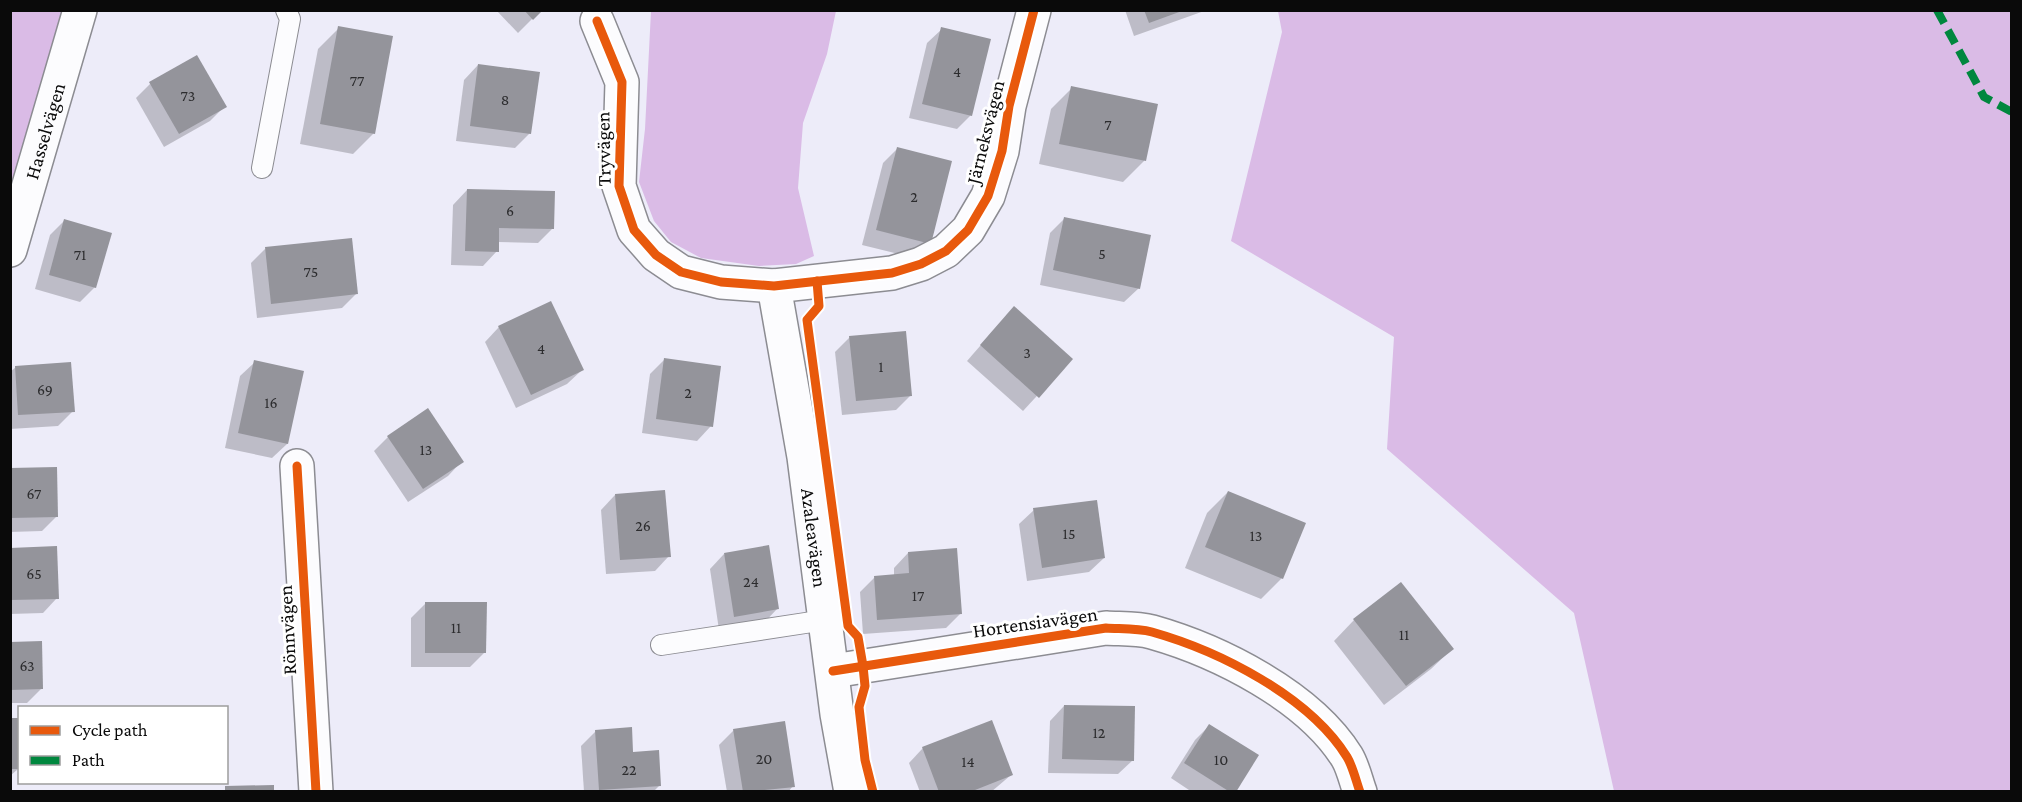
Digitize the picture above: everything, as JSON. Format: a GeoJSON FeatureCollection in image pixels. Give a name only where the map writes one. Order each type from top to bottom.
{"type":"FeatureCollection","features":[{"type":"Feature","properties":{"kind":"street","name":"Hasselvägen"},"geometry":{"type":"LineString","coordinates":[[10,250],[80,10]]}},
{"type":"Feature","properties":{"kind":"street","name":"Järneksvägen"},"geometry":{"type":"LineString","coordinates":[[774,286],[892,273],[921,264],[946,251],[968,230],[992,185],[1034,10]]}},
{"type":"Feature","properties":{"kind":"street","name":"Tryvägen"},"geometry":{"type":"LineString","coordinates":[[597,21],[622,82],[619,186],[634,230],[656,255],[681,272],[721,282],[774,286]]}},
{"type":"Feature","properties":{"kind":"street","name":"Azaleavägen"},"geometry":{"type":"LineString","coordinates":[[774,286],[804,457],[837,714],[851,792]]}},
{"type":"Feature","properties":{"kind":"street","name":"Rönnvägen"},"geometry":{"type":"LineString","coordinates":[[297,465],[316,792]]}},
{"type":"Feature","properties":{"kind":"street","name":"Hortensiavägen"},"geometry":{"type":"LineString","coordinates":[[833,671],[1106,628],[1149,632],[1207,652],[1246,671],[1291,699],[1327,732],[1348,758],[1360,792]]}},
{"type":"Feature","properties":{"kind":"lane"},"geometry":{"type":"LineString","coordinates":[[262,168],[290,20],[286,10]]}},
{"type":"Feature","properties":{"kind":"lane"},"geometry":{"type":"LineString","coordinates":[[661,645],[825,620]]}},
{"type":"Feature","properties":{"kind":"shaded area"},"geometry":{"type":"Polygon","coordinates":[[[11,11],[72,11],[11,202],[11,11]]]}},
{"type":"Feature","properties":{"kind":"shaded area"},"geometry":{"type":"Polygon","coordinates":[[[651,11],[836,11],[827,54],[803,123],[798,188],[814,256],[796,264],[759,266],[701,258],[671,242],[654,221],[639,182],[645,129],[651,11]]]}},
{"type":"Feature","properties":{"kind":"shaded area"},"geometry":{"type":"Polygon","coordinates":[[[1278,11],[2011,11],[2011,791],[1614,791],[1574,613],[1387,449],[1394,337],[1231,241],[1282,32],[1278,11]]]}},
{"type":"Feature","properties":{"kind":"building"},"geometry":{"type":"Polygon","coordinates":[[[524,10],[543,10],[533,20],[524,10]]]}},
{"type":"Feature","properties":{"kind":"building"},"geometry":{"type":"Polygon","coordinates":[[[1144,10],[1182,10],[1182,11],[1149,23],[1144,10]]]}},
{"type":"Feature","properties":{"kind":"building"},"geometry":{"type":"Polygon","coordinates":[[[338,26],[393,36],[375,134],[320,124],[338,26]]]}},
{"type":"Feature","properties":{"kind":"building"},"geometry":{"type":"Polygon","coordinates":[[[941,27],[991,39],[972,116],[922,104],[941,27]]]}},
{"type":"Feature","properties":{"kind":"building"},"geometry":{"type":"Polygon","coordinates":[[[197,55],[227,107],[179,134],[149,82],[197,55]]]}},
{"type":"Feature","properties":{"kind":"building"},"geometry":{"type":"Polygon","coordinates":[[[478,64],[540,72],[531,134],[470,126],[478,64]]]}},
{"type":"Feature","properties":{"kind":"building"},"geometry":{"type":"Polygon","coordinates":[[[1071,86],[1158,104],[1146,161],[1059,144],[1071,86]]]}},
{"type":"Feature","properties":{"kind":"building"},"geometry":{"type":"Polygon","coordinates":[[[897,147],[952,161],[931,244],[876,230],[897,147]]]}},
{"type":"Feature","properties":{"kind":"building"},"geometry":{"type":"Polygon","coordinates":[[[467,189],[555,191],[554,229],[499,228],[499,252],[465,251],[467,189]]]}},
{"type":"Feature","properties":{"kind":"building"},"geometry":{"type":"Polygon","coordinates":[[[1064,217],[1151,235],[1140,289],[1053,270],[1064,217]]]}},
{"type":"Feature","properties":{"kind":"building"},"geometry":{"type":"Polygon","coordinates":[[[64,219],[112,233],[96,288],[49,275],[64,219]]]}},
{"type":"Feature","properties":{"kind":"building"},"geometry":{"type":"Polygon","coordinates":[[[352,238],[358,294],[271,304],[265,247],[352,238]]]}},
{"type":"Feature","properties":{"kind":"building"},"geometry":{"type":"Polygon","coordinates":[[[551,301],[584,370],[531,395],[498,326],[551,301]]]}},
{"type":"Feature","properties":{"kind":"building"},"geometry":{"type":"Polygon","coordinates":[[[1014,306],[1073,359],[1039,398],[980,345],[1014,306]]]}},
{"type":"Feature","properties":{"kind":"building"},"geometry":{"type":"Polygon","coordinates":[[[906,331],[912,396],[856,401],[849,336],[906,331]]]}},
{"type":"Feature","properties":{"kind":"building"},"geometry":{"type":"Polygon","coordinates":[[[664,358],[721,366],[713,427],[656,419],[664,358]]]}},
{"type":"Feature","properties":{"kind":"building"},"geometry":{"type":"Polygon","coordinates":[[[254,360],[304,371],[288,444],[238,433],[254,360]]]}},
{"type":"Feature","properties":{"kind":"building"},"geometry":{"type":"Polygon","coordinates":[[[71,362],[75,412],[18,415],[15,366],[71,362]]]}},
{"type":"Feature","properties":{"kind":"building"},"geometry":{"type":"Polygon","coordinates":[[[428,408],[464,462],[423,489],[387,436],[428,408]]]}},
{"type":"Feature","properties":{"kind":"building"},"geometry":{"type":"Polygon","coordinates":[[[57,467],[58,517],[10,518],[10,468],[57,467]]]}},
{"type":"Feature","properties":{"kind":"building"},"geometry":{"type":"Polygon","coordinates":[[[665,490],[671,557],[620,560],[615,494],[665,490]]]}},
{"type":"Feature","properties":{"kind":"building"},"geometry":{"type":"Polygon","coordinates":[[[1228,491],[1306,523],[1283,579],[1205,547],[1228,491]]]}},
{"type":"Feature","properties":{"kind":"building"},"geometry":{"type":"Polygon","coordinates":[[[1097,500],[1105,558],[1042,568],[1033,508],[1097,500]]]}},
{"type":"Feature","properties":{"kind":"building"},"geometry":{"type":"Polygon","coordinates":[[[769,545],[779,609],[734,617],[724,553],[769,545]]]}},
{"type":"Feature","properties":{"kind":"building"},"geometry":{"type":"Polygon","coordinates":[[[57,546],[59,599],[10,600],[10,548],[57,546]]]}},
{"type":"Feature","properties":{"kind":"building"},"geometry":{"type":"Polygon","coordinates":[[[957,548],[962,614],[877,620],[874,576],[909,573],[908,552],[957,548]]]}},
{"type":"Feature","properties":{"kind":"building"},"geometry":{"type":"Polygon","coordinates":[[[1401,582],[1454,649],[1406,686],[1353,619],[1401,582]]]}},
{"type":"Feature","properties":{"kind":"building"},"geometry":{"type":"Polygon","coordinates":[[[425,602],[487,602],[486,653],[425,653],[425,602]]]}},
{"type":"Feature","properties":{"kind":"building"},"geometry":{"type":"Polygon","coordinates":[[[42,641],[43,689],[10,690],[10,642],[42,641]]]}},
{"type":"Feature","properties":{"kind":"building"},"geometry":{"type":"Polygon","coordinates":[[[1064,705],[1135,706],[1134,761],[1062,759],[1064,705]]]}},
{"type":"Feature","properties":{"kind":"building"},"geometry":{"type":"Polygon","coordinates":[[[10,718],[18,718],[18,769],[10,769],[10,718]]]}},
{"type":"Feature","properties":{"kind":"building"},"geometry":{"type":"Polygon","coordinates":[[[992,720],[1013,775],[970,792],[939,792],[922,747],[992,720]]]}},
{"type":"Feature","properties":{"kind":"building"},"geometry":{"type":"Polygon","coordinates":[[[785,721],[795,787],[743,792],[733,729],[785,721]]]}},
{"type":"Feature","properties":{"kind":"building"},"geometry":{"type":"Polygon","coordinates":[[[1209,724],[1259,755],[1236,792],[1230,792],[1184,763],[1209,724]]]}},
{"type":"Feature","properties":{"kind":"building"},"geometry":{"type":"Polygon","coordinates":[[[632,727],[633,752],[659,750],[661,786],[599,790],[595,730],[632,727]]]}},
{"type":"Feature","properties":{"kind":"building"},"geometry":{"type":"Polygon","coordinates":[[[274,785],[274,792],[225,792],[225,786],[274,785]]]}},
{"type":"Feature","properties":{"kind":"marked path"},"geometry":{"type":"LineString","coordinates":[[1937,10],[1984,97],[2012,112]]}},
{"type":"Feature","properties":{"kind":"cycle path"},"geometry":{"type":"LineString","coordinates":[[597,21],[622,82],[619,186],[634,230],[656,255],[681,272],[721,282],[774,286],[892,273],[921,264],[946,251],[968,230],[988,196],[1002,151],[1009,106],[1034,10]]}},
{"type":"Feature","properties":{"kind":"cycle path"},"geometry":{"type":"LineString","coordinates":[[817,281],[819,306],[807,320],[848,626],[858,637],[863,666],[865,686],[859,707],[865,760],[873,792]]}},
{"type":"Feature","properties":{"kind":"cycle path"},"geometry":{"type":"LineString","coordinates":[[297,466],[316,792]]}},
{"type":"Feature","properties":{"kind":"cycle path"},"geometry":{"type":"LineString","coordinates":[[833,671],[1106,628],[1152,632],[1178,640],[1233,664],[1260,679],[1310,714],[1347,757],[1360,792]]}}]}
